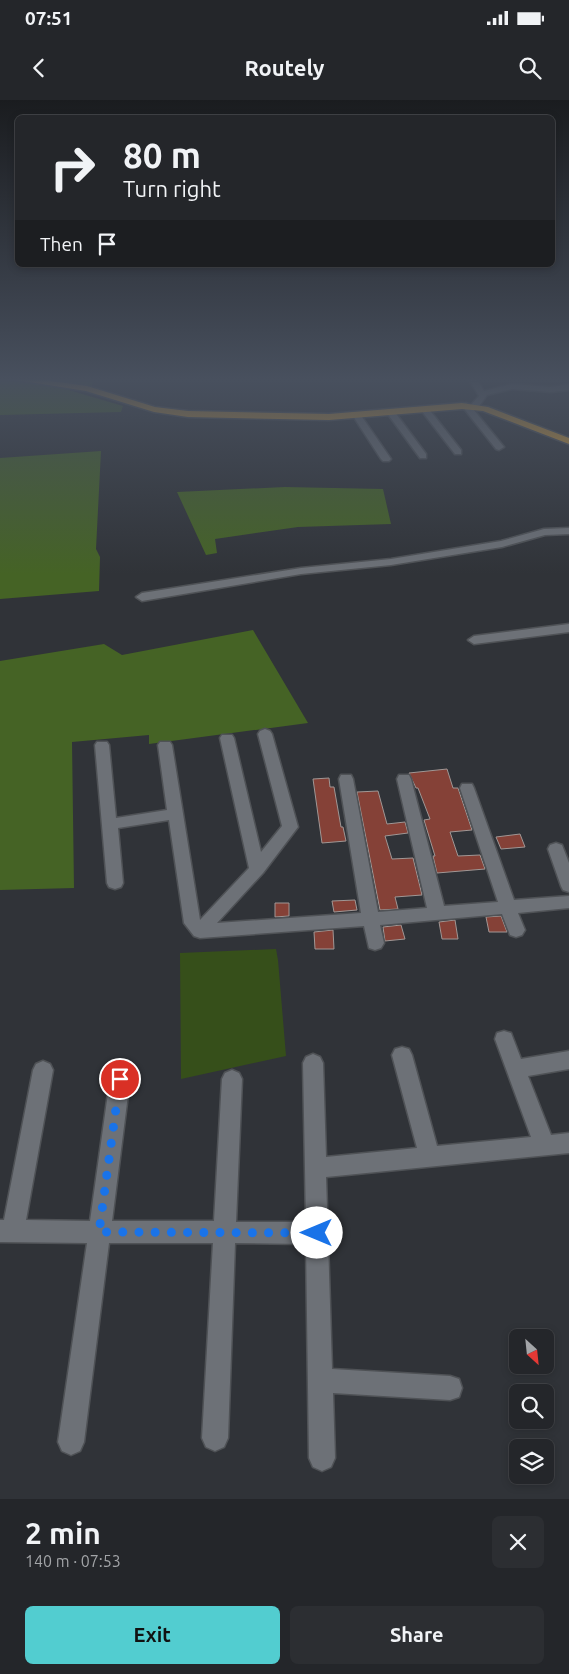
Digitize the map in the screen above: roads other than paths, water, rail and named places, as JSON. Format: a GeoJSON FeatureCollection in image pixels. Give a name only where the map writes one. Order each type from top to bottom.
{"type":"FeatureCollection","features":[{"type":"Feature","properties":{"kind":"street"},"geometry":{"type":"LineString","coordinates":[[375,443],[386,459]]}},
{"type":"Feature","properties":{"kind":"street"},"geometry":{"type":"LineString","coordinates":[[414,443],[423,456]]}},
{"type":"Feature","properties":{"kind":"street"},"geometry":{"type":"LineString","coordinates":[[451,443],[458,452]]}},
{"type":"Feature","properties":{"kind":"street"},"geometry":{"type":"LineString","coordinates":[[496,443],[499,447]]}},
{"type":"Feature","properties":{"kind":"street"},"geometry":{"type":"LineString","coordinates":[[142,597],[301,571],[391,562],[502,544],[544,532],[569,531]]}},
{"type":"Feature","properties":{"kind":"street"},"geometry":{"type":"LineString","coordinates":[[474,640],[569,628]]}},
{"type":"Feature","properties":{"kind":"street"},"geometry":{"type":"LineString","coordinates":[[200,931],[258,869],[290,827],[265,734]]}},
{"type":"Feature","properties":{"kind":"street"},"geometry":{"type":"LineString","coordinates":[[227,738],[258,869]]}},
{"type":"Feature","properties":{"kind":"street"},"geometry":{"type":"LineString","coordinates":[[102,745],[115,883]]}},
{"type":"Feature","properties":{"kind":"street"},"geometry":{"type":"LineString","coordinates":[[166,745],[174,814],[192,923],[200,931],[569,902]]}},
{"type":"Feature","properties":{"kind":"street"},"geometry":{"type":"LineString","coordinates":[[404,779],[438,913]]}},
{"type":"Feature","properties":{"kind":"street"},"geometry":{"type":"LineString","coordinates":[[346,780],[374,943]]}},
{"type":"Feature","properties":{"kind":"street"},"geometry":{"type":"LineString","coordinates":[[466,788],[516,930]]}},
{"type":"Feature","properties":{"kind":"street"},"geometry":{"type":"LineString","coordinates":[[110,824],[174,814]]}},
{"type":"Feature","properties":{"kind":"street"},"geometry":{"type":"LineString","coordinates":[[556,849],[569,886]]}},
{"type":"Feature","properties":{"kind":"street"},"geometry":{"type":"LineString","coordinates":[[504,1039],[546,1146]]}},
{"type":"Feature","properties":{"kind":"street"},"geometry":{"type":"LineString","coordinates":[[402,1055],[430,1157]]}},
{"type":"Feature","properties":{"kind":"street"},"geometry":{"type":"LineString","coordinates":[[516,1069],[569,1060]]}},
{"type":"Feature","properties":{"kind":"street"},"geometry":{"type":"LineString","coordinates":[[313,1064],[322,1458]]}},
{"type":"Feature","properties":{"kind":"street"},"geometry":{"type":"LineString","coordinates":[[43,1070],[6,1231],[317,1233]]}},
{"type":"Feature","properties":{"kind":"street"},"geometry":{"type":"LineString","coordinates":[[71,1442],[120,1079]]}},
{"type":"Feature","properties":{"kind":"street"},"geometry":{"type":"LineString","coordinates":[[215,1438],[232,1079]]}},
{"type":"Feature","properties":{"kind":"street"},"geometry":{"type":"LineString","coordinates":[[316,1168],[569,1143]]}},
{"type":"Feature","properties":{"kind":"street"},"geometry":{"type":"LineString","coordinates":[[320,1380],[450,1388]]}}]}
